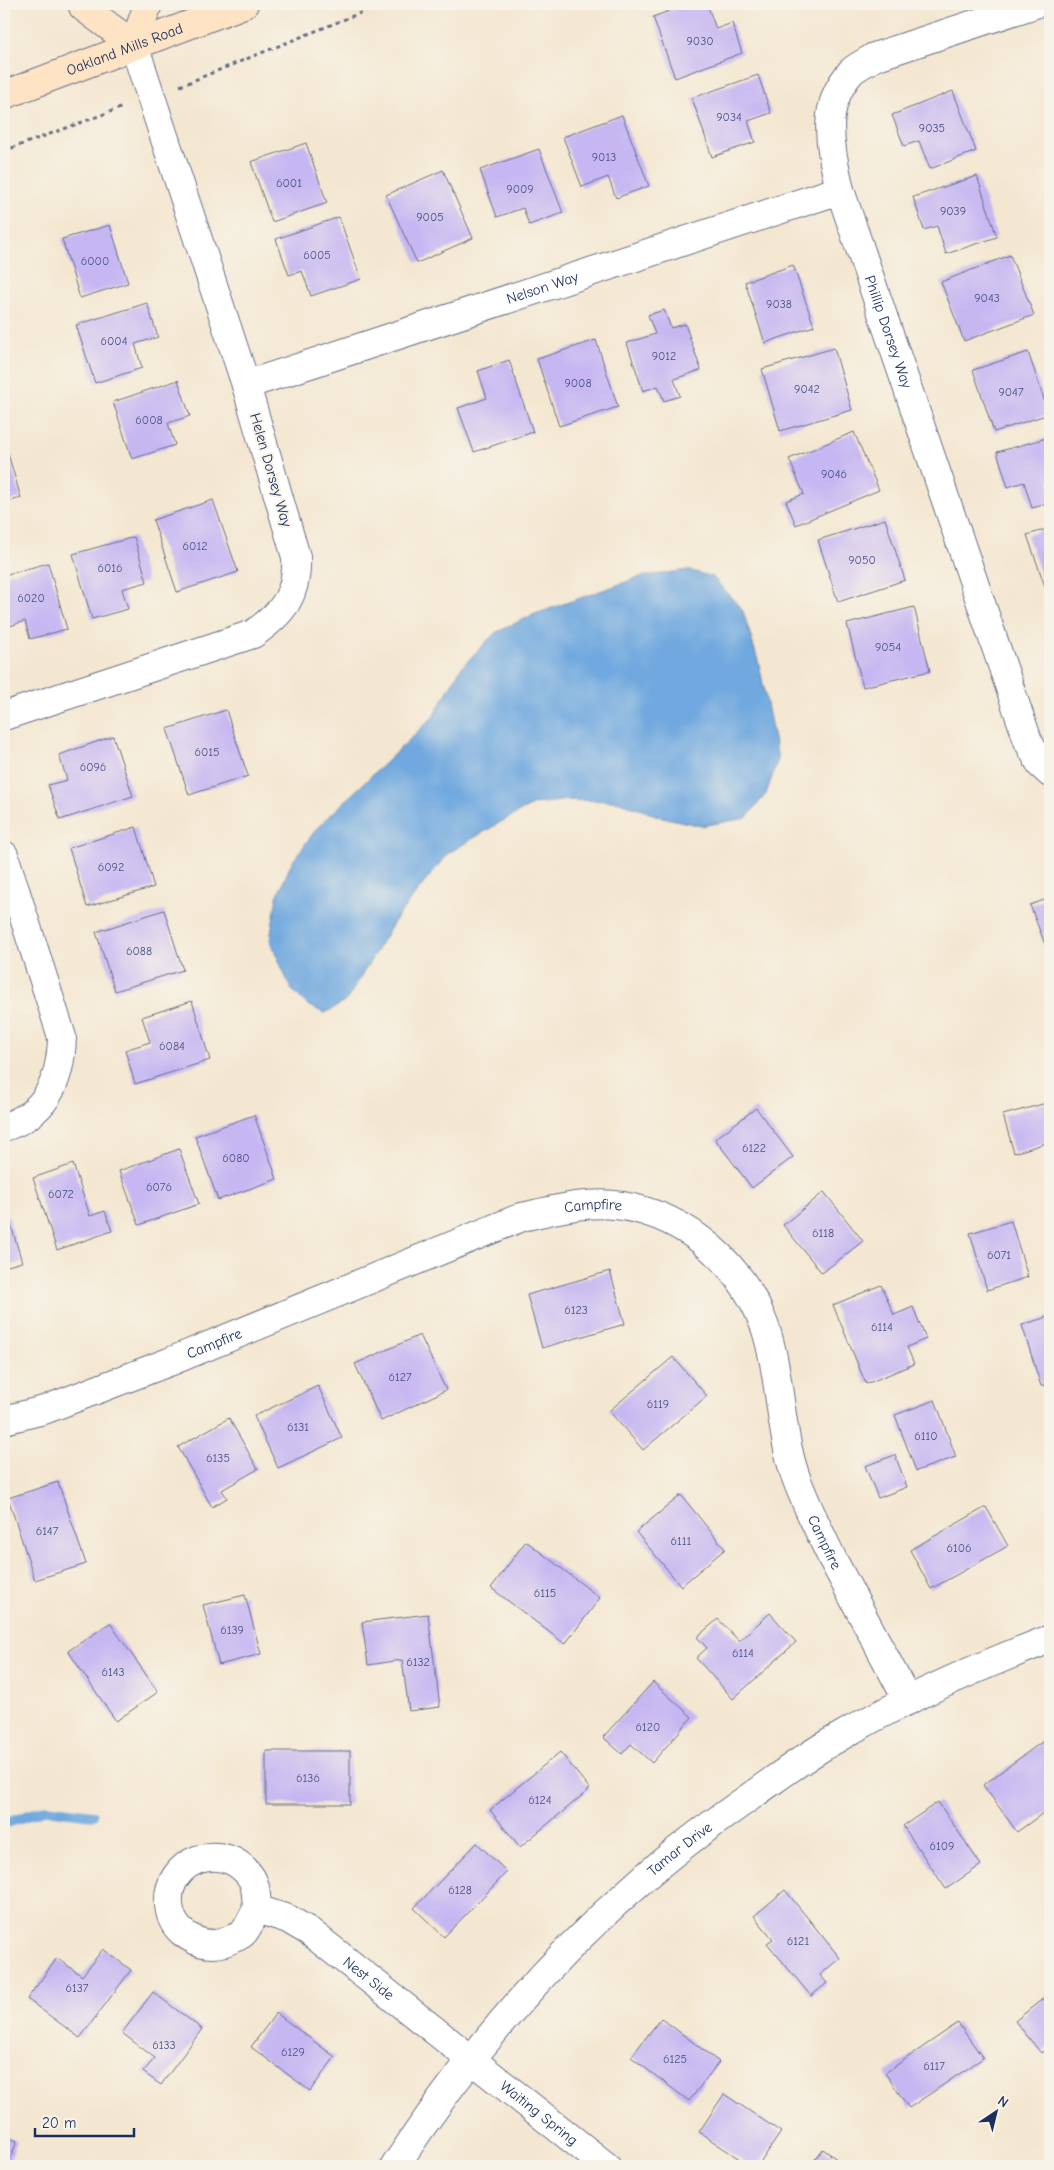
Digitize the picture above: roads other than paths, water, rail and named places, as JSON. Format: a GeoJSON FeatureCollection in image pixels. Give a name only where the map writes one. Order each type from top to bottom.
{"type":"FeatureCollection","features":[{"type":"Feature","properties":{"kind":"street"},"geometry":{"type":"LineString","coordinates":[[82,4],[83,7],[134,45],[148,4]]}},
{"type":"Feature","properties":{"kind":"street","name":"Oakland Mills Road"},"geometry":{"type":"LineString","coordinates":[[4,95],[244,4]]}},
{"type":"Feature","properties":{"kind":"street","name":"Phillip Dorsey Way"},"geometry":{"type":"LineString","coordinates":[[1035,4],[874,57],[853,71],[836,92],[830,114],[830,140],[840,190],[1028,741],[1041,765],[1050,773]]}},
{"type":"Feature","properties":{"kind":"street","name":"Helen Dorsey Way"},"geometry":{"type":"LineString","coordinates":[[4,716],[252,634],[271,622],[283,608],[292,592],[297,576],[296,557],[246,385],[134,45]]}},
{"type":"Feature","properties":{"kind":"street","name":"Nelson Way"},"geometry":{"type":"LineString","coordinates":[[246,385],[840,190]]}},
{"type":"Feature","properties":{"kind":"street"},"geometry":{"type":"LineString","coordinates":[[4,855],[62,1037],[62,1058],[56,1081],[44,1100],[31,1114],[4,1127]]}},
{"type":"Feature","properties":{"kind":"street","name":"Campfire"},"geometry":{"type":"LineString","coordinates":[[4,1420],[44,1410],[169,1362],[522,1217],[562,1208],[598,1205],[622,1206],[653,1214],[683,1227],[707,1243],[730,1267],[751,1298],[765,1327],[775,1369],[782,1426],[795,1475],[820,1533],[908,1701]]}},
{"type":"Feature","properties":{"kind":"street","name":"Tamar Drive"},"geometry":{"type":"LineString","coordinates":[[396,2166],[418,2131],[472,2060],[512,2012],[569,1948],[635,1885],[712,1823],[836,1738],[908,1701],[994,1661],[1050,1639]]}},
{"type":"Feature","properties":{"kind":"street","name":"Nest Side"},"geometry":{"type":"LineString","coordinates":[[257,1909],[288,1919],[310,1932],[472,2060]]}},
{"type":"Feature","properties":{"kind":"street","name":"Waiting Spring"},"geometry":{"type":"LineString","coordinates":[[472,2060],[606,2166]]}},
{"type":"Feature","properties":{"kind":"water"},"geometry":{"type":"Polygon","coordinates":[[[688,570],[713,577],[743,611],[759,664],[778,759],[766,794],[746,818],[701,826],[658,816],[617,801],[569,800],[534,804],[447,854],[397,917],[346,1001],[325,1013],[309,1006],[291,989],[270,940],[277,897],[291,864],[317,828],[433,717],[461,668],[495,633],[535,614],[640,577],[688,570]]]}},
{"type":"Feature","properties":{"kind":"waterway"},"geometry":{"type":"LineString","coordinates":[[4,1824],[46,1809],[93,1815]]}}]}
